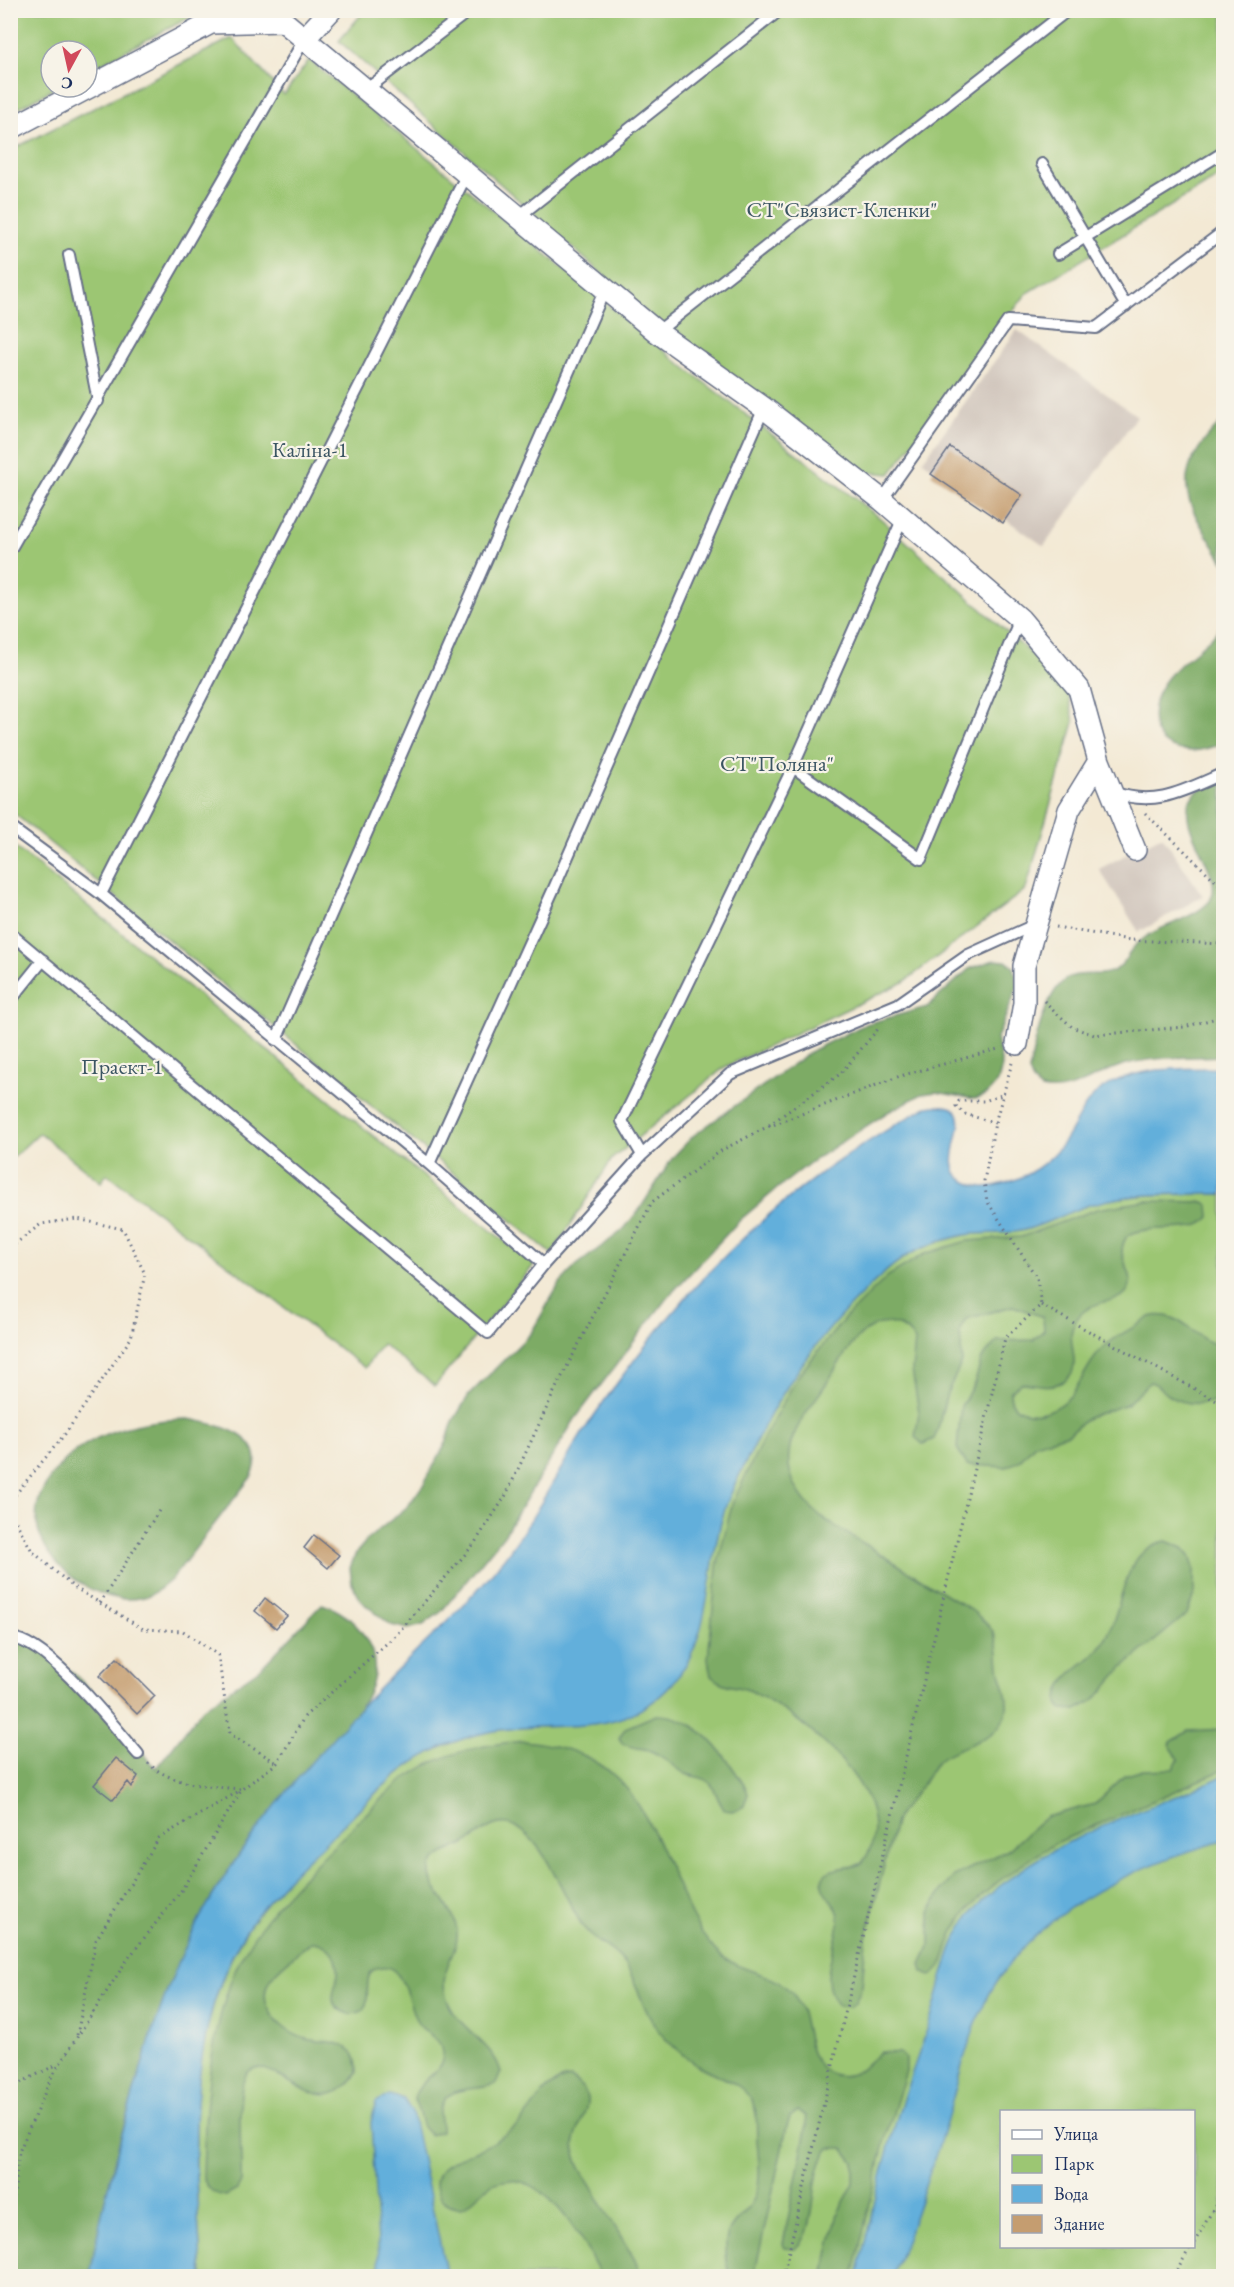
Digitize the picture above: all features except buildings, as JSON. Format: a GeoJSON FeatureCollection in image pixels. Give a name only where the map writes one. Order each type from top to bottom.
{"type":"FeatureCollection","features":[{"type":"Feature","properties":{"kind":"street"},"geometry":{"type":"LineString","coordinates":[[305,38],[331,10]]}},
{"type":"Feature","properties":{"kind":"street"},"geometry":{"type":"LineString","coordinates":[[10,129],[211,23],[283,21],[657,332],[764,408],[882,500],[902,520],[1020,619],[1079,689],[1109,790],[1135,850]]}},
{"type":"Feature","properties":{"kind":"street"},"geometry":{"type":"LineString","coordinates":[[1017,1044],[1024,1003],[1023,977],[1069,810],[1099,761]]}},
{"type":"Feature","properties":{"kind":"lane"},"geometry":{"type":"LineString","coordinates":[[367,89],[470,10]]}},
{"type":"Feature","properties":{"kind":"lane"},"geometry":{"type":"LineString","coordinates":[[518,217],[780,10]]}},
{"type":"Feature","properties":{"kind":"lane"},"geometry":{"type":"LineString","coordinates":[[657,332],[1068,10]]}},
{"type":"Feature","properties":{"kind":"lane"},"geometry":{"type":"LineString","coordinates":[[10,550],[98,401],[305,38]]}},
{"type":"Feature","properties":{"kind":"lane"},"geometry":{"type":"LineString","coordinates":[[1058,254],[1224,152]]}},
{"type":"Feature","properties":{"kind":"lane"},"geometry":{"type":"LineString","coordinates":[[1042,164],[1126,306]]}},
{"type":"Feature","properties":{"kind":"lane"},"geometry":{"type":"LineString","coordinates":[[100,894],[467,174]]}},
{"type":"Feature","properties":{"kind":"lane"},"geometry":{"type":"LineString","coordinates":[[882,500],[1008,321],[1096,328],[1224,231]]}},
{"type":"Feature","properties":{"kind":"lane"},"geometry":{"type":"LineString","coordinates":[[69,255],[98,401]]}},
{"type":"Feature","properties":{"kind":"lane"},"geometry":{"type":"LineString","coordinates":[[276,1040],[605,289]]}},
{"type":"Feature","properties":{"kind":"lane"},"geometry":{"type":"LineString","coordinates":[[429,1164],[764,408]]}},
{"type":"Feature","properties":{"kind":"lane"},"geometry":{"type":"LineString","coordinates":[[642,1155],[622,1121],[793,767],[902,520]]}},
{"type":"Feature","properties":{"kind":"lane"},"geometry":{"type":"LineString","coordinates":[[793,767],[921,860],[1020,619]]}},
{"type":"Feature","properties":{"kind":"lane"},"geometry":{"type":"LineString","coordinates":[[1109,790],[1131,799],[1146,799],[1179,793],[1224,773]]}},
{"type":"Feature","properties":{"kind":"lane"},"geometry":{"type":"LineString","coordinates":[[10,827],[100,894],[429,1164],[544,1264]]}},
{"type":"Feature","properties":{"kind":"lane"},"geometry":{"type":"LineString","coordinates":[[10,933],[488,1333],[544,1264],[642,1155],[730,1074],[898,1004],[968,955],[1037,924]]}},
{"type":"Feature","properties":{"kind":"lane"},"geometry":{"type":"LineString","coordinates":[[10,1001],[43,960]]}},
{"type":"Feature","properties":{"kind":"lane"},"geometry":{"type":"LineString","coordinates":[[10,1638],[20,1638],[66,1672],[138,1754]]}},
{"type":"Feature","properties":{"kind":"path"},"geometry":{"type":"LineString","coordinates":[[1131,799],[1224,889]]}},
{"type":"Feature","properties":{"kind":"path"},"geometry":{"type":"LineString","coordinates":[[1037,924],[1131,940],[1224,944]]}},
{"type":"Feature","properties":{"kind":"path"},"geometry":{"type":"LineString","coordinates":[[1023,977],[1072,1027],[1094,1035],[1185,1026],[1224,1016]]}},
{"type":"Feature","properties":{"kind":"path"},"geometry":{"type":"LineString","coordinates":[[765,1128],[840,1074],[898,1004]]}},
{"type":"Feature","properties":{"kind":"path"},"geometry":{"type":"LineString","coordinates":[[1017,1044],[994,1123],[984,1171],[987,1202],[1037,1278],[1041,1305]]}},
{"type":"Feature","properties":{"kind":"path"},"geometry":{"type":"LineString","coordinates":[[76,2038],[96,1940],[159,1838],[242,1789],[277,1763],[305,1716],[397,1634],[474,1544],[504,1497],[555,1389],[652,1202],[722,1150],[765,1128],[900,1076],[1017,1044]]}},
{"type":"Feature","properties":{"kind":"path"},"geometry":{"type":"LineString","coordinates":[[994,1123],[964,1114],[956,1106],[959,1101],[984,1101],[1002,1095]]}},
{"type":"Feature","properties":{"kind":"path"},"geometry":{"type":"LineString","coordinates":[[10,1248],[41,1224],[77,1219],[123,1229],[145,1274],[140,1307],[131,1338],[65,1434],[10,1501]]}},
{"type":"Feature","properties":{"kind":"path"},"geometry":{"type":"LineString","coordinates":[[1041,1305],[1224,1405]]}},
{"type":"Feature","properties":{"kind":"path"},"geometry":{"type":"LineString","coordinates":[[783,2277],[1005,1338],[1041,1305]]}},
{"type":"Feature","properties":{"kind":"path"},"geometry":{"type":"LineString","coordinates":[[100,1603],[160,1509]]}},
{"type":"Feature","properties":{"kind":"path"},"geometry":{"type":"LineString","coordinates":[[10,1511],[32,1551],[72,1586],[143,1629],[183,1631],[218,1654],[230,1734],[277,1763]]}},
{"type":"Feature","properties":{"kind":"path"},"geometry":{"type":"LineString","coordinates":[[138,1754],[160,1774],[194,1785],[242,1789]]}},
{"type":"Feature","properties":{"kind":"path"},"geometry":{"type":"LineString","coordinates":[[10,2228],[19,2152],[59,2064],[127,1960],[182,1891],[242,1789]]}},
{"type":"Feature","properties":{"kind":"path"},"geometry":{"type":"LineString","coordinates":[[10,2088],[59,2064]]}},
{"type":"Feature","properties":{"kind":"path"},"geometry":{"type":"LineString","coordinates":[[1195,2241],[1224,2190]]}},
{"type":"Feature","properties":{"kind":"path"},"geometry":{"type":"LineString","coordinates":[[1174,2277],[1190,2248]]}},
{"type":"Feature","properties":{"kind":"shaded area"},"geometry":{"type":"Polygon","coordinates":[[[1017,330],[1137,416],[1044,546],[923,461],[1017,330]]]}},
{"type":"Feature","properties":{"kind":"shaded area"},"geometry":{"type":"Polygon","coordinates":[[[1162,836],[1203,896],[1139,932],[1099,869],[1162,836]]]}},
{"type":"Feature","properties":{"kind":"green space"},"geometry":{"type":"Polygon","coordinates":[[[11,10],[202,10],[99,65],[99,39],[39,39],[39,97],[11,112],[11,10]]]}},
{"type":"Feature","properties":{"kind":"green space","name":"СТ\"Связист-Кленки\""},"geometry":{"type":"Polygon","coordinates":[[[365,10],[1223,11],[1223,174],[1026,294],[890,474],[866,472],[654,320],[339,41],[365,10]]]}},
{"type":"Feature","properties":{"kind":"green space"},"geometry":{"type":"Polygon","coordinates":[[[232,38],[284,95],[309,60],[674,359],[880,518],[1067,686],[1074,722],[1026,889],[904,982],[725,1067],[612,1159],[552,1254],[11,811],[11,150],[232,38]]]}},
{"type":"Feature","properties":{"kind":"green space"},"geometry":{"type":"Polygon","coordinates":[[[1223,420],[1223,561],[1191,505],[1187,490],[1187,474],[1193,458],[1205,440],[1223,420]]]}},
{"type":"Feature","properties":{"kind":"green space"},"geometry":{"type":"Polygon","coordinates":[[[1223,623],[1223,742],[1198,750],[1186,751],[1174,748],[1165,743],[1157,734],[1154,707],[1158,694],[1164,682],[1173,672],[1215,634],[1223,623]]]}},
{"type":"Feature","properties":{"kind":"green space"},"geometry":{"type":"Polygon","coordinates":[[[1223,779],[1223,1056],[1139,1061],[1116,1067],[1075,1086],[1053,1090],[1041,1089],[1033,1082],[1029,1071],[1047,1005],[1061,983],[1075,975],[1104,974],[1115,970],[1135,946],[1146,937],[1201,909],[1209,902],[1213,888],[1210,872],[1188,819],[1189,803],[1199,789],[1223,779]]]}},
{"type":"Feature","properties":{"kind":"green space","name":"Праект-1"},"geometry":{"type":"Polygon","coordinates":[[[11,844],[534,1265],[435,1386],[382,1344],[365,1368],[107,1174],[101,1182],[39,1133],[11,1159],[11,844]]]}},
{"type":"Feature","properties":{"kind":"green space"},"geometry":{"type":"Polygon","coordinates":[[[994,960],[1006,961],[1014,967],[1018,986],[997,1038],[1002,1066],[998,1082],[987,1094],[975,1099],[936,1092],[922,1094],[888,1112],[811,1162],[778,1188],[740,1220],[667,1298],[575,1419],[504,1535],[441,1612],[423,1625],[408,1629],[391,1625],[362,1602],[352,1584],[350,1568],[356,1553],[368,1539],[408,1506],[423,1485],[446,1443],[453,1421],[469,1395],[531,1333],[560,1283],[577,1265],[623,1230],[640,1209],[673,1157],[694,1135],[813,1050],[866,1024],[927,1007],[969,969],[994,960]]]}},
{"type":"Feature","properties":{"kind":"green space"},"geometry":{"type":"Polygon","coordinates":[[[1175,1194],[1223,1194],[1223,2276],[202,2276],[197,2190],[197,2101],[202,2058],[211,2015],[224,1974],[244,1935],[265,1905],[289,1878],[388,1782],[438,1749],[480,1734],[506,1729],[606,1722],[629,1715],[651,1703],[672,1684],[694,1647],[701,1626],[718,1535],[726,1506],[775,1406],[802,1364],[833,1324],[897,1262],[916,1251],[947,1240],[965,1235],[1025,1230],[1112,1199],[1175,1194]]]}},
{"type":"Feature","properties":{"kind":"green space"},"geometry":{"type":"Polygon","coordinates":[[[1146,1201],[1204,1202],[1209,1205],[1210,1217],[1193,1227],[1148,1230],[1127,1236],[1122,1252],[1130,1275],[1129,1288],[1119,1298],[1095,1305],[1080,1315],[1072,1331],[1074,1363],[1069,1377],[1052,1385],[1021,1383],[1010,1392],[1011,1401],[1018,1409],[1031,1413],[1048,1411],[1059,1406],[1074,1391],[1096,1355],[1109,1343],[1150,1317],[1161,1316],[1180,1321],[1204,1339],[1223,1346],[1223,1396],[1218,1400],[1197,1404],[1189,1403],[1169,1396],[1156,1384],[1150,1382],[1127,1404],[1089,1417],[1069,1434],[1035,1444],[1019,1461],[1007,1467],[967,1465],[957,1448],[961,1406],[975,1382],[982,1358],[997,1341],[1033,1340],[1044,1330],[1043,1317],[1013,1306],[966,1319],[960,1330],[962,1362],[947,1393],[934,1439],[923,1444],[915,1437],[919,1412],[912,1370],[915,1341],[909,1332],[901,1327],[894,1324],[882,1324],[872,1327],[853,1343],[798,1426],[792,1440],[789,1469],[795,1485],[812,1508],[834,1525],[970,1609],[991,1629],[996,1640],[1007,1703],[1004,1719],[998,1728],[990,1735],[940,1759],[897,1817],[866,1938],[862,1986],[855,2003],[849,2007],[838,2006],[831,1995],[828,1972],[839,1927],[839,1916],[836,1907],[823,1889],[822,1880],[828,1872],[862,1863],[873,1839],[872,1813],[862,1788],[844,1763],[822,1740],[774,1704],[753,1692],[721,1683],[711,1676],[708,1659],[717,1566],[732,1504],[764,1437],[798,1376],[845,1318],[888,1276],[924,1254],[967,1241],[1021,1237],[1097,1209],[1146,1201]]]}},
{"type":"Feature","properties":{"kind":"green space"},"geometry":{"type":"Polygon","coordinates":[[[188,1419],[227,1429],[239,1434],[248,1442],[254,1451],[256,1463],[251,1477],[171,1580],[153,1594],[124,1599],[107,1596],[75,1580],[50,1554],[37,1524],[38,1504],[49,1479],[66,1460],[96,1438],[113,1431],[150,1422],[188,1419]]]}},
{"type":"Feature","properties":{"kind":"green space"},"geometry":{"type":"Polygon","coordinates":[[[1166,1541],[1183,1548],[1190,1556],[1194,1568],[1194,1594],[1187,1614],[1123,1667],[1095,1700],[1076,1710],[1062,1709],[1058,1703],[1062,1685],[1098,1650],[1107,1637],[1130,1571],[1138,1557],[1150,1547],[1166,1541]]]}},
{"type":"Feature","properties":{"kind":"green space"},"geometry":{"type":"Polygon","coordinates":[[[322,1604],[334,1609],[355,1624],[369,1646],[374,1671],[367,1695],[346,1726],[300,1776],[247,1843],[213,1896],[186,1947],[154,2027],[130,2106],[104,2203],[90,2276],[11,2276],[10,1628],[57,1658],[88,1687],[156,1768],[203,1708],[261,1668],[322,1604]]]}},
{"type":"Feature","properties":{"kind":"green space"},"geometry":{"type":"Polygon","coordinates":[[[656,1715],[685,1721],[709,1739],[746,1788],[748,1794],[744,1806],[728,1811],[723,1808],[711,1784],[706,1780],[684,1773],[653,1752],[622,1743],[619,1738],[625,1728],[656,1715]]]}},
{"type":"Feature","properties":{"kind":"green space"},"geometry":{"type":"Polygon","coordinates":[[[1223,1729],[1223,1770],[1056,1843],[1013,1870],[975,1902],[964,1915],[952,1934],[942,1963],[935,1974],[930,1976],[923,1972],[921,1964],[930,1945],[930,1912],[940,1892],[954,1876],[1008,1850],[1046,1817],[1095,1804],[1124,1776],[1143,1770],[1173,1769],[1179,1759],[1170,1746],[1171,1742],[1188,1731],[1223,1729]]]}},
{"type":"Feature","properties":{"kind":"green space"},"geometry":{"type":"Polygon","coordinates":[[[524,1741],[557,1747],[584,1756],[606,1768],[623,1784],[651,1827],[702,1934],[722,1957],[771,1978],[789,1990],[801,2010],[810,2046],[820,2066],[830,2073],[845,2076],[858,2071],[880,2052],[900,2053],[906,2059],[906,2071],[884,2143],[853,2276],[823,2276],[838,2213],[854,2183],[854,2162],[843,2148],[829,2148],[822,2159],[808,2229],[803,2241],[795,2249],[785,2248],[783,2244],[807,2125],[806,2116],[798,2111],[790,2117],[787,2126],[754,2276],[728,2276],[727,2236],[731,2227],[751,2204],[759,2180],[756,2118],[750,2098],[738,2086],[691,2061],[661,2034],[652,2021],[621,1958],[584,1928],[543,1853],[521,1830],[508,1824],[495,1825],[441,1855],[432,1864],[430,1873],[433,1883],[447,1905],[457,1931],[457,1939],[445,1975],[445,1992],[455,2015],[496,2061],[501,2072],[496,2084],[450,2094],[444,2099],[439,2110],[441,2131],[430,2135],[423,2127],[414,2098],[420,2086],[438,2068],[443,2051],[439,2042],[419,2025],[400,1978],[387,1967],[372,1971],[369,1975],[364,2010],[351,2014],[346,2013],[339,2010],[333,2001],[338,1973],[334,1956],[327,1947],[311,1942],[275,1973],[268,1984],[267,2004],[271,2014],[278,2022],[296,2035],[311,2040],[337,2043],[347,2048],[355,2058],[357,2072],[343,2089],[328,2094],[312,2093],[269,2071],[258,2068],[248,2072],[241,2092],[240,2107],[241,2182],[237,2190],[226,2196],[217,2194],[206,2185],[203,2177],[205,2127],[209,2078],[217,2029],[231,1981],[241,1959],[266,1919],[298,1882],[371,1809],[412,1774],[438,1760],[466,1750],[524,1741]]]}},
{"type":"Feature","properties":{"kind":"green space"},"geometry":{"type":"Polygon","coordinates":[[[571,2078],[580,2085],[587,2100],[587,2107],[575,2140],[577,2161],[635,2260],[641,2276],[601,2276],[573,2227],[560,2210],[530,2185],[513,2180],[495,2183],[461,2208],[446,2203],[437,2191],[436,2182],[442,2168],[510,2131],[521,2121],[545,2090],[552,2084],[571,2078]]]}},
{"type":"Feature","properties":{"kind":"water"},"geometry":{"type":"Polygon","coordinates":[[[1223,1068],[1223,1194],[1160,1194],[1112,1199],[1024,1230],[965,1235],[940,1242],[909,1254],[897,1262],[833,1324],[802,1364],[775,1406],[736,1483],[718,1536],[702,1625],[695,1646],[685,1666],[672,1684],[651,1703],[629,1715],[606,1722],[506,1729],[480,1734],[438,1749],[388,1782],[289,1878],[244,1934],[224,1973],[211,2014],[202,2057],[197,2101],[197,2190],[202,2276],[90,2276],[111,2175],[146,2052],[179,1961],[212,1897],[242,1850],[311,1763],[367,1701],[465,1603],[502,1561],[526,1528],[578,1440],[617,1383],[647,1343],[712,1269],[783,1203],[822,1173],[863,1145],[927,1107],[946,1106],[956,1111],[959,1120],[953,1159],[955,1171],[963,1180],[976,1186],[995,1186],[1027,1175],[1045,1162],[1065,1140],[1090,1100],[1103,1088],[1116,1081],[1131,1075],[1161,1070],[1223,1068]]]}},
{"type":"Feature","properties":{"kind":"water"},"geometry":{"type":"Polygon","coordinates":[[[1223,1776],[1223,1841],[1161,1861],[1099,1890],[1070,1908],[1043,1929],[1019,1952],[999,1978],[980,2012],[973,2031],[939,2145],[893,2276],[857,2276],[901,2105],[929,2024],[948,1956],[962,1926],[986,1898],[1012,1876],[1040,1858],[1100,1828],[1223,1776]]]}},
{"type":"Feature","properties":{"kind":"water"},"geometry":{"type":"Polygon","coordinates":[[[389,2095],[404,2099],[412,2113],[447,2276],[380,2276],[371,2122],[376,2102],[389,2095]]]}},
{"type":"Feature","properties":{"kind":"park label","name":"Каліна-1"},"geometry":{"type":"Point","coordinates":[310,449]}},
{"type":"Feature","properties":{"kind":"park label","name":"СТ\"Поляна\""},"geometry":{"type":"Point","coordinates":[777,763]}}]}
